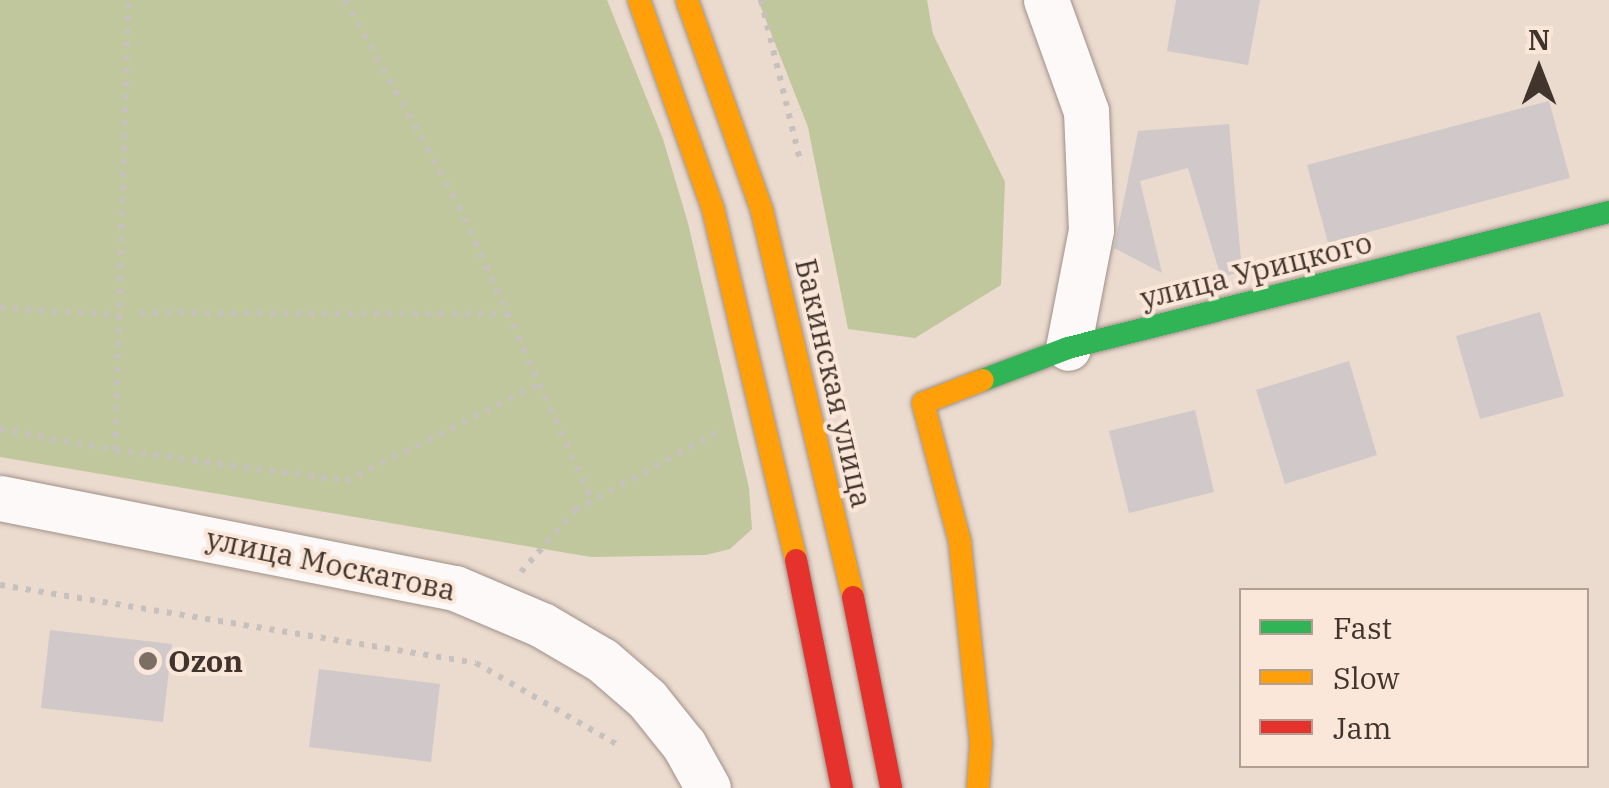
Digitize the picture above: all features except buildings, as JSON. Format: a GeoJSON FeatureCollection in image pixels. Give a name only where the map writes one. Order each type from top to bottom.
{"type":"FeatureCollection","features":[{"type":"Feature","properties":{"kind":"main road"},"geometry":{"type":"LineString","coordinates":[[639,0],[712,209],[819,659],[842,788]]}},
{"type":"Feature","properties":{"kind":"main road","name":"Бакинская улица"},"geometry":{"type":"LineString","coordinates":[[687,0],[762,211],[868,660],[890,788]]}},
{"type":"Feature","properties":{"kind":"main road","name":"улица Урицкого"},"geometry":{"type":"LineString","coordinates":[[978,788],[980,743],[960,542],[924,403],[1068,348],[1609,212]]}},
{"type":"Feature","properties":{"kind":"street"},"geometry":{"type":"LineString","coordinates":[[1046,0],[1086,111],[1092,230],[1068,348]]}},
{"type":"Feature","properties":{"kind":"street","name":"улица Москатова"},"geometry":{"type":"LineString","coordinates":[[0,498],[350,564],[455,588],[542,625],[602,660],[647,699],[684,745],[708,788]]}},
{"type":"Feature","properties":{"kind":"path"},"geometry":{"type":"LineString","coordinates":[[115,450],[128,0]]}},
{"type":"Feature","properties":{"kind":"path"},"geometry":{"type":"LineString","coordinates":[[345,0],[458,206],[592,500]]}},
{"type":"Feature","properties":{"kind":"path"},"geometry":{"type":"LineString","coordinates":[[0,308],[119,315]]}},
{"type":"Feature","properties":{"kind":"path"},"geometry":{"type":"LineString","coordinates":[[140,313],[508,314]]}},
{"type":"Feature","properties":{"kind":"path"},"geometry":{"type":"LineString","coordinates":[[0,429],[115,450],[346,481],[540,384]]}},
{"type":"Feature","properties":{"kind":"path"},"geometry":{"type":"LineString","coordinates":[[493,604],[575,510],[761,408]]}},
{"type":"Feature","properties":{"kind":"path"},"geometry":{"type":"LineString","coordinates":[[0,585],[476,663],[618,745]]}},
{"type":"Feature","properties":{"kind":"green space"},"geometry":{"type":"Polygon","coordinates":[[[0,0],[607,0],[663,139],[688,223],[749,488],[752,529],[730,549],[706,555],[591,557],[0,457],[0,0]]]}},
{"type":"Feature","properties":{"kind":"green space"},"geometry":{"type":"Polygon","coordinates":[[[758,0],[927,0],[933,34],[1005,182],[1001,285],[915,338],[848,329],[808,127],[758,0]]]}},
{"type":"Feature","properties":{"kind":"traffic: fast"},"geometry":{"type":"LineString","coordinates":[[983,380],[1068,348],[1609,212]]}},
{"type":"Feature","properties":{"kind":"traffic: slow"},"geometry":{"type":"LineString","coordinates":[[639,0],[713,209],[796,560]]}},
{"type":"Feature","properties":{"kind":"traffic: slow"},"geometry":{"type":"LineString","coordinates":[[687,0],[762,211],[853,597]]}},
{"type":"Feature","properties":{"kind":"traffic: slow"},"geometry":{"type":"LineString","coordinates":[[978,788],[981,743],[960,542],[923,403],[983,380]]}},
{"type":"Feature","properties":{"kind":"traffic: jam"},"geometry":{"type":"LineString","coordinates":[[796,560],[842,788]]}},
{"type":"Feature","properties":{"kind":"traffic: jam"},"geometry":{"type":"LineString","coordinates":[[853,597],[891,788]]}},
{"type":"Feature","properties":{"kind":"place","name":"Ozon"},"geometry":{"type":"Point","coordinates":[148,661]}}]}
